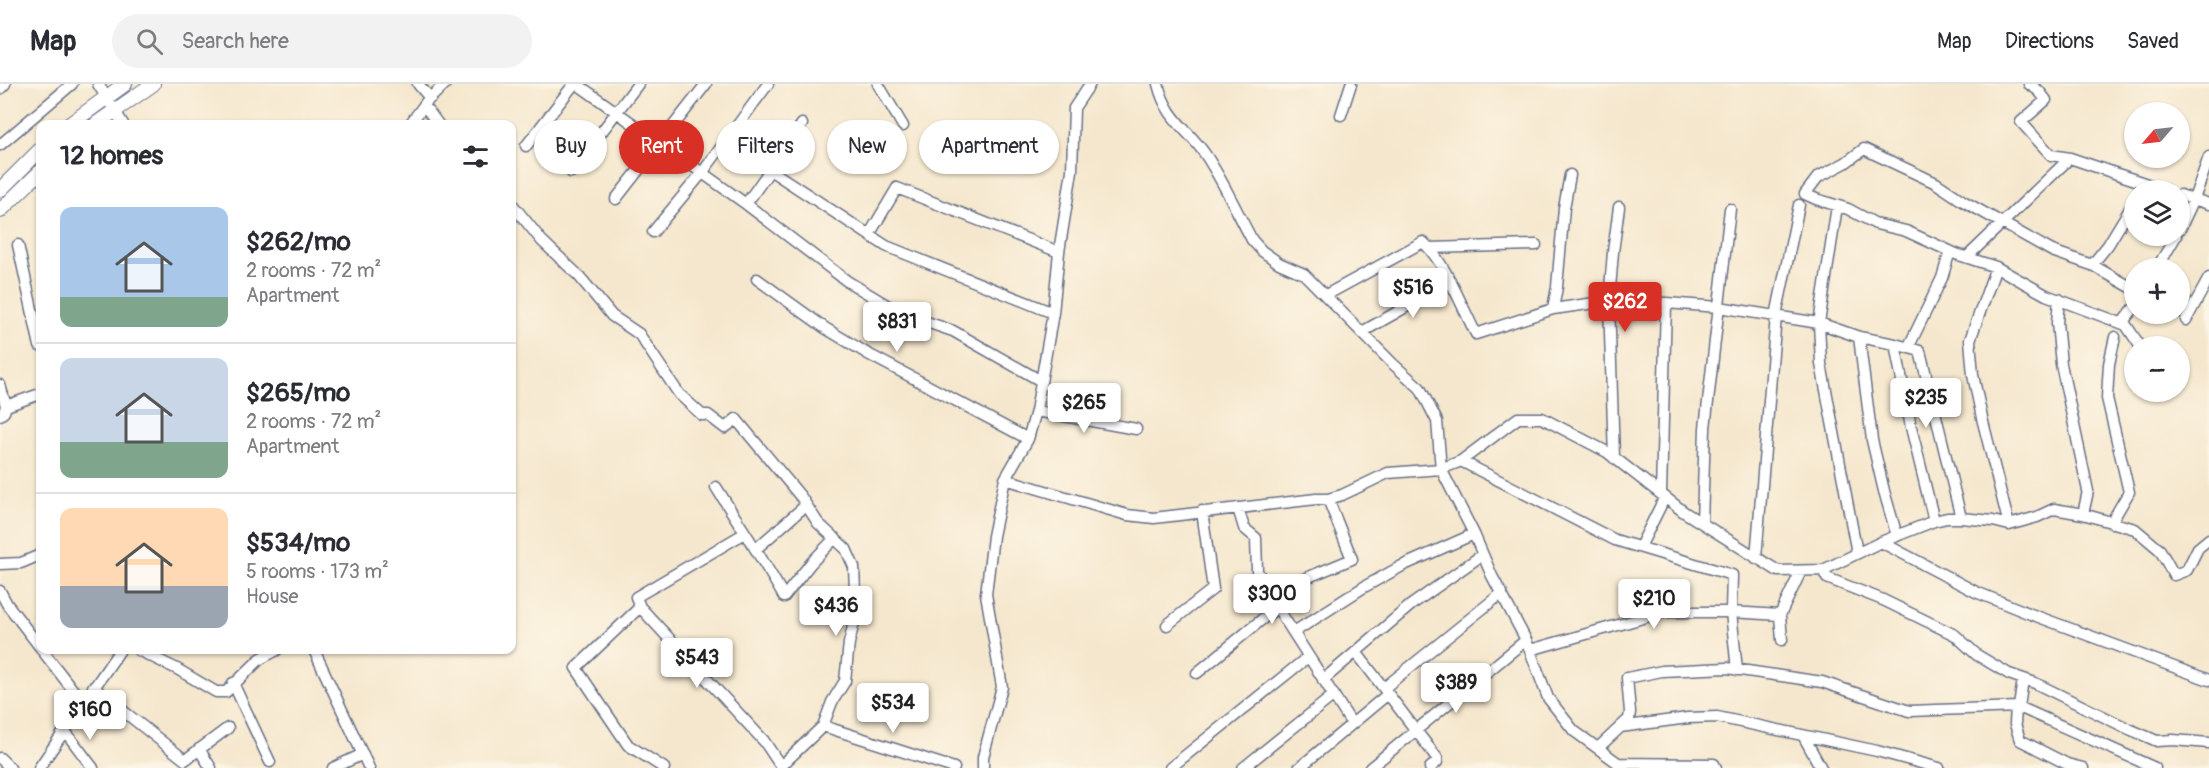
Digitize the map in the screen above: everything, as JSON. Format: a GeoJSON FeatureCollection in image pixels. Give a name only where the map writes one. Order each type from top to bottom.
{"type":"FeatureCollection","features":[{"type":"Feature","properties":{"kind":"main road"},"geometry":{"type":"LineString","coordinates":[[76,120],[125,84]]}},
{"type":"Feature","properties":{"kind":"main road"},"geometry":{"type":"LineString","coordinates":[[102,120],[153,84]]}},
{"type":"Feature","properties":{"kind":"main road"},"geometry":{"type":"LineString","coordinates":[[0,190],[36,154]]}},
{"type":"Feature","properties":{"kind":"main road"},"geometry":{"type":"LineString","coordinates":[[0,211],[36,175]]}},
{"type":"Feature","properties":{"kind":"street"},"geometry":{"type":"LineString","coordinates":[[0,89],[5,84]]}},
{"type":"Feature","properties":{"kind":"street"},"geometry":{"type":"LineString","coordinates":[[0,145],[72,84]]}},
{"type":"Feature","properties":{"kind":"street"},"geometry":{"type":"LineString","coordinates":[[98,84],[121,120]]}},
{"type":"Feature","properties":{"kind":"street"},"geometry":{"type":"LineString","coordinates":[[418,84],[436,120]]}},
{"type":"Feature","properties":{"kind":"street"},"geometry":{"type":"LineString","coordinates":[[413,120],[427,101],[445,84]]}},
{"type":"Feature","properties":{"kind":"street"},"geometry":{"type":"LineString","coordinates":[[526,146],[576,84],[627,120]]}},
{"type":"Feature","properties":{"kind":"street"},"geometry":{"type":"LineString","coordinates":[[607,126],[638,84]]}},
{"type":"Feature","properties":{"kind":"street"},"geometry":{"type":"LineString","coordinates":[[678,120],[706,84]]}},
{"type":"Feature","properties":{"kind":"street"},"geometry":{"type":"LineString","coordinates":[[704,170],[768,84]]}},
{"type":"Feature","properties":{"kind":"street"},"geometry":{"type":"LineString","coordinates":[[878,84],[899,120]]}},
{"type":"Feature","properties":{"kind":"street"},"geometry":{"type":"LineString","coordinates":[[983,768],[983,757],[1002,687],[986,594],[993,536],[1005,479],[1028,439],[1036,411],[1053,313],[1059,252],[1072,171],[1074,108],[1090,84]]}},
{"type":"Feature","properties":{"kind":"street"},"geometry":{"type":"LineString","coordinates":[[1158,84],[1160,93],[1173,118],[1206,155],[1252,240],[1279,263],[1304,274],[1420,388],[1437,421],[1441,469],[1528,645],[1548,698],[1574,731],[1619,766],[1714,764],[1716,768]]}},
{"type":"Feature","properties":{"kind":"street"},"geometry":{"type":"LineString","coordinates":[[1341,115],[1351,84]]}},
{"type":"Feature","properties":{"kind":"street"},"geometry":{"type":"LineString","coordinates":[[2029,84],[2039,90],[2046,100],[2021,122],[2051,155],[2070,158],[2124,180]]}},
{"type":"Feature","properties":{"kind":"street"},"geometry":{"type":"LineString","coordinates":[[2124,283],[2092,265],[2052,251],[1963,201],[1936,183],[1864,149],[1845,163],[1818,177],[1804,194],[1848,209],[1876,224],[1906,231],[1950,251],[1996,267],[2046,295],[2126,325],[2133,336]]}},
{"type":"Feature","properties":{"kind":"street"},"geometry":{"type":"LineString","coordinates":[[2190,208],[2209,157]]}},
{"type":"Feature","properties":{"kind":"street"},"geometry":{"type":"LineString","coordinates":[[1967,257],[2070,158]]}},
{"type":"Feature","properties":{"kind":"street"},"geometry":{"type":"LineString","coordinates":[[616,199],[636,174]]}},
{"type":"Feature","properties":{"kind":"street"},"geometry":{"type":"LineString","coordinates":[[653,232],[701,174]]}},
{"type":"Feature","properties":{"kind":"street"},"geometry":{"type":"LineString","coordinates":[[703,174],[847,281],[900,313],[953,331],[1041,381]]}},
{"type":"Feature","properties":{"kind":"street"},"geometry":{"type":"LineString","coordinates":[[746,204],[767,174]]}},
{"type":"Feature","properties":{"kind":"street"},"geometry":{"type":"LineString","coordinates":[[776,174],[886,246],[1053,313]]}},
{"type":"Feature","properties":{"kind":"street"},"geometry":{"type":"LineString","coordinates":[[1553,309],[1570,175]]}},
{"type":"Feature","properties":{"kind":"street"},"geometry":{"type":"LineString","coordinates":[[868,235],[897,188],[1059,252]]}},
{"type":"Feature","properties":{"kind":"street"},"geometry":{"type":"LineString","coordinates":[[2190,198],[2209,204]]}},
{"type":"Feature","properties":{"kind":"street"},"geometry":{"type":"LineString","coordinates":[[1755,558],[1776,316],[1799,205]]}},
{"type":"Feature","properties":{"kind":"street"},"geometry":{"type":"LineString","coordinates":[[1837,206],[1819,323],[1821,364],[1857,554]]}},
{"type":"Feature","properties":{"kind":"street"},"geometry":{"type":"LineString","coordinates":[[1614,458],[1609,301],[1619,207]]}},
{"type":"Feature","properties":{"kind":"street"},"geometry":{"type":"LineString","coordinates":[[516,209],[542,241],[579,276],[612,316],[639,334],[679,394],[702,415],[708,415],[724,428],[735,419],[801,497],[818,523],[846,549],[855,567],[856,614],[849,643],[845,681],[832,702],[823,726],[782,767],[764,741],[640,607],[636,597],[745,532]]}},
{"type":"Feature","properties":{"kind":"street"},"geometry":{"type":"LineString","coordinates":[[1702,523],[1705,428],[1730,209]]}},
{"type":"Feature","properties":{"kind":"street"},"geometry":{"type":"LineString","coordinates":[[2092,265],[2108,245],[2124,219]]}},
{"type":"Feature","properties":{"kind":"street"},"geometry":{"type":"LineString","coordinates":[[1326,295],[1424,242],[1450,282],[1476,334],[1553,309],[1609,301],[1719,307],[1819,323],[1859,338],[1909,346],[1920,351],[1961,518]]}},
{"type":"Feature","properties":{"kind":"street"},"geometry":{"type":"LineString","coordinates":[[18,245],[36,328]]}},
{"type":"Feature","properties":{"kind":"street"},"geometry":{"type":"LineString","coordinates":[[1430,248],[1536,245]]}},
{"type":"Feature","properties":{"kind":"street"},"geometry":{"type":"LineString","coordinates":[[1909,346],[1942,278],[1950,251]]}},
{"type":"Feature","properties":{"kind":"street"},"geometry":{"type":"LineString","coordinates":[[1996,267],[1970,340],[1973,375],[2009,525]]}},
{"type":"Feature","properties":{"kind":"street"},"geometry":{"type":"LineString","coordinates":[[2190,313],[2209,278]]}},
{"type":"Feature","properties":{"kind":"street"},"geometry":{"type":"LineString","coordinates":[[757,279],[825,328],[868,354],[1028,439]]}},
{"type":"Feature","properties":{"kind":"street"},"geometry":{"type":"LineString","coordinates":[[1362,332],[1450,282]]}},
{"type":"Feature","properties":{"kind":"street"},"geometry":{"type":"LineString","coordinates":[[2059,299],[2057,323],[2061,364],[2088,491],[2083,514]]}},
{"type":"Feature","properties":{"kind":"street"},"geometry":{"type":"LineString","coordinates":[[1640,547],[1663,496],[1666,303]]}},
{"type":"Feature","properties":{"kind":"street"},"geometry":{"type":"LineString","coordinates":[[2111,523],[2129,492],[2108,398],[2109,364],[2115,337]]}},
{"type":"Feature","properties":{"kind":"street"},"geometry":{"type":"LineString","coordinates":[[1859,338],[1872,440],[1897,536]]}},
{"type":"Feature","properties":{"kind":"street"},"geometry":{"type":"LineString","coordinates":[[1895,344],[1911,427],[1934,521]]}},
{"type":"Feature","properties":{"kind":"street"},"geometry":{"type":"LineString","coordinates":[[0,385],[3,411],[36,396]]}},
{"type":"Feature","properties":{"kind":"street"},"geometry":{"type":"LineString","coordinates":[[1036,411],[1136,429]]}},
{"type":"Feature","properties":{"kind":"street"},"geometry":{"type":"LineString","coordinates":[[1005,479],[1127,515],[1154,518],[1328,499],[1342,495],[1388,473],[1441,469],[1461,460],[1518,418],[1542,418],[1614,458],[1702,523],[1778,571],[1823,570],[1881,542],[1947,518],[1993,521],[2009,525],[2037,517],[2054,509],[2083,514],[2135,529],[2160,550],[2174,575],[2187,570],[2198,548],[2209,539]]}},
{"type":"Feature","properties":{"kind":"street"},"geometry":{"type":"LineString","coordinates":[[1461,460],[1615,540],[1732,575],[1731,612],[1737,670]]}},
{"type":"Feature","properties":{"kind":"street"},"geometry":{"type":"LineString","coordinates":[[716,487],[757,548],[784,597],[811,562],[835,538]]}},
{"type":"Feature","properties":{"kind":"street"},"geometry":{"type":"LineString","coordinates":[[1270,593],[1352,560],[1328,499]]}},
{"type":"Feature","properties":{"kind":"street"},"geometry":{"type":"LineString","coordinates":[[757,548],[805,506]]}},
{"type":"Feature","properties":{"kind":"street"},"geometry":{"type":"LineString","coordinates":[[1238,508],[1244,528],[1256,538],[1257,571],[1308,657],[1352,724]]}},
{"type":"Feature","properties":{"kind":"street"},"geometry":{"type":"LineString","coordinates":[[1167,625],[1213,589],[1202,511]]}},
{"type":"Feature","properties":{"kind":"street"},"geometry":{"type":"LineString","coordinates":[[1294,632],[1364,587],[1402,566],[1474,534]]}},
{"type":"Feature","properties":{"kind":"street"},"geometry":{"type":"LineString","coordinates":[[1881,542],[1976,592],[2028,614],[2208,680],[2209,668]]}},
{"type":"Feature","properties":{"kind":"street"},"geometry":{"type":"LineString","coordinates":[[1323,680],[1411,605],[1482,555]]}},
{"type":"Feature","properties":{"kind":"street"},"geometry":{"type":"LineString","coordinates":[[0,564],[21,563],[36,557]]}},
{"type":"Feature","properties":{"kind":"street"},"geometry":{"type":"LineString","coordinates":[[1823,570],[1827,578],[1882,600],[1955,635],[1977,655],[1998,668],[2157,741],[2209,743]]}},
{"type":"Feature","properties":{"kind":"street"},"geometry":{"type":"LineString","coordinates":[[1782,640],[1780,615],[1801,571]]}},
{"type":"Feature","properties":{"kind":"street"},"geometry":{"type":"LineString","coordinates":[[0,591],[36,641]]}},
{"type":"Feature","properties":{"kind":"street"},"geometry":{"type":"LineString","coordinates":[[1299,768],[1502,593]]}},
{"type":"Feature","properties":{"kind":"street"},"geometry":{"type":"LineString","coordinates":[[640,607],[576,668],[628,745],[664,768]]}},
{"type":"Feature","properties":{"kind":"street"},"geometry":{"type":"LineString","coordinates":[[1197,674],[1277,607]]}},
{"type":"Feature","properties":{"kind":"street"},"geometry":{"type":"LineString","coordinates":[[1370,768],[1416,728],[1528,645],[1664,612],[1780,615]]}},
{"type":"Feature","properties":{"kind":"street"},"geometry":{"type":"LineString","coordinates":[[1356,652],[1437,758],[1437,762],[1430,768]]}},
{"type":"Feature","properties":{"kind":"street"},"geometry":{"type":"LineString","coordinates":[[46,654],[83,703]]}},
{"type":"Feature","properties":{"kind":"street"},"geometry":{"type":"LineString","coordinates":[[39,768],[83,703],[112,654]]}},
{"type":"Feature","properties":{"kind":"street"},"geometry":{"type":"LineString","coordinates":[[146,654],[216,692],[226,692],[260,659],[269,654]]}},
{"type":"Feature","properties":{"kind":"street"},"geometry":{"type":"LineString","coordinates":[[316,654],[369,768]]}},
{"type":"Feature","properties":{"kind":"street"},"geometry":{"type":"LineString","coordinates":[[1170,768],[1308,657]]}},
{"type":"Feature","properties":{"kind":"street"},"geometry":{"type":"LineString","coordinates":[[1598,748],[1629,719],[1627,678],[1662,671],[1727,668],[1822,682],[1909,711],[2018,707],[2156,768]]}},
{"type":"Feature","properties":{"kind":"street"},"geometry":{"type":"LineString","coordinates":[[2023,679],[2015,724],[2020,740],[2067,764],[2083,768]]}},
{"type":"Feature","properties":{"kind":"street"},"geometry":{"type":"LineString","coordinates":[[233,683],[270,762]]}},
{"type":"Feature","properties":{"kind":"street"},"geometry":{"type":"LineString","coordinates":[[93,687],[184,760],[228,728]]}},
{"type":"Feature","properties":{"kind":"street"},"geometry":{"type":"LineString","coordinates":[[1243,768],[1334,695]]}},
{"type":"Feature","properties":{"kind":"street"},"geometry":{"type":"LineString","coordinates":[[1620,727],[1688,718],[1717,717],[1939,768]]}},
{"type":"Feature","properties":{"kind":"street"},"geometry":{"type":"LineString","coordinates":[[823,726],[954,768]]}},
{"type":"Feature","properties":{"kind":"street"},"geometry":{"type":"LineString","coordinates":[[64,731],[93,768]]}},
{"type":"Feature","properties":{"kind":"street"},"geometry":{"type":"LineString","coordinates":[[1804,737],[1821,768]]}},
{"type":"Feature","properties":{"kind":"street"},"geometry":{"type":"LineString","coordinates":[[199,749],[211,768]]}},
{"type":"Feature","properties":{"kind":"street"},"geometry":{"type":"LineString","coordinates":[[333,768],[363,754]]}},
{"type":"Feature","properties":{"kind":"street"},"geometry":{"type":"LineString","coordinates":[[0,758],[10,768]]}}]}
